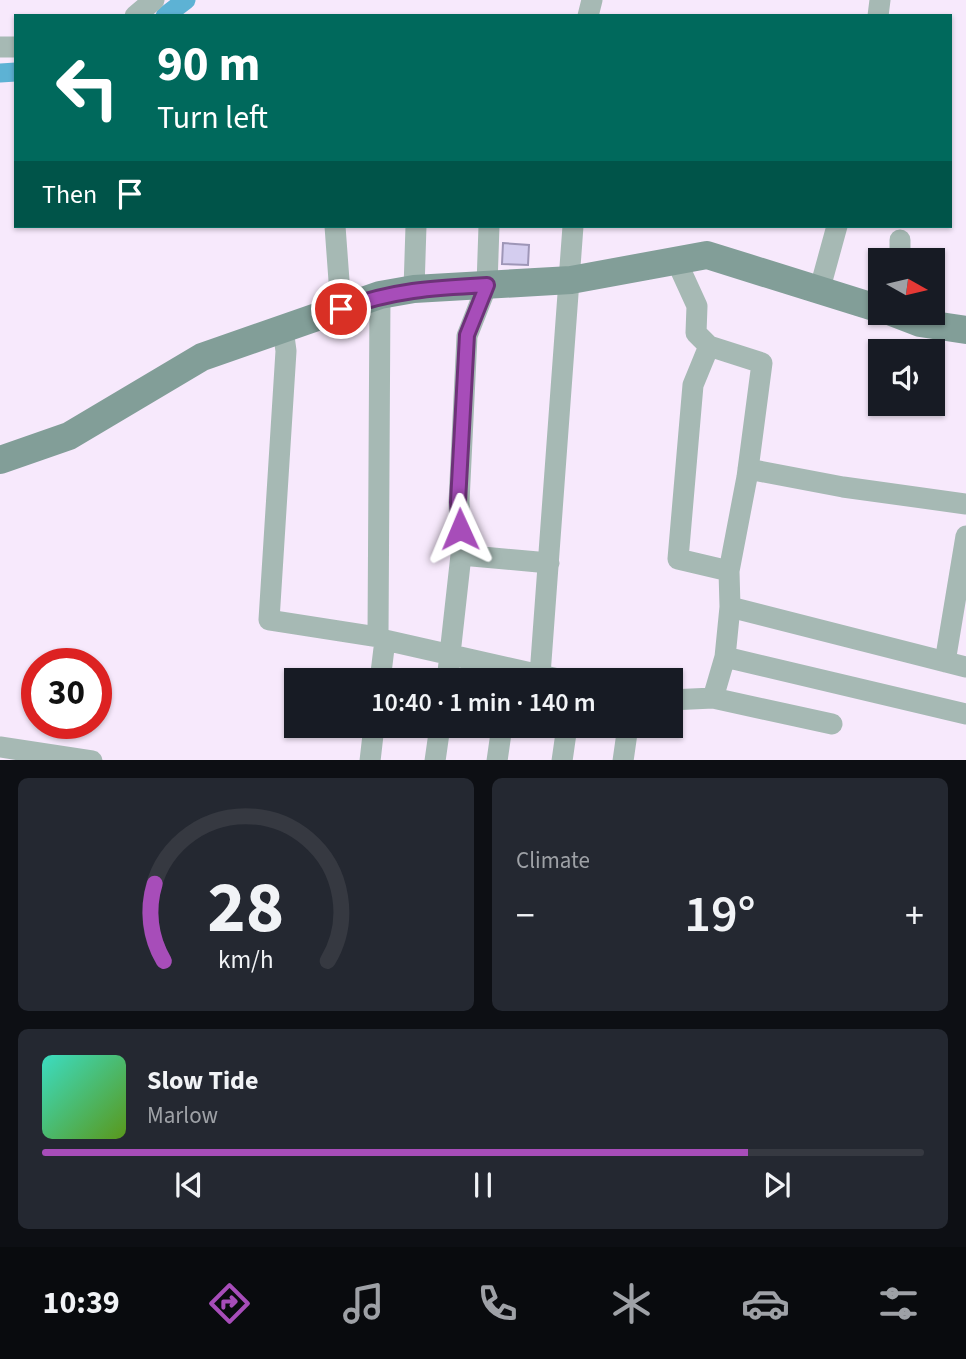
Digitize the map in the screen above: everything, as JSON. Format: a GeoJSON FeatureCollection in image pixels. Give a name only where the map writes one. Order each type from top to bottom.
{"type":"FeatureCollection","features":[{"type":"Feature","properties":{"kind":"street"},"geometry":{"type":"LineString","coordinates":[[137,14],[154,0]]}},
{"type":"Feature","properties":{"kind":"street"},"geometry":{"type":"LineString","coordinates":[[335,228],[341,309]]}},
{"type":"Feature","properties":{"kind":"street"},"geometry":{"type":"LineString","coordinates":[[414,289],[416,228]]}},
{"type":"Feature","properties":{"kind":"street"},"geometry":{"type":"LineString","coordinates":[[449,668],[461,555],[458,502],[467,335],[487,285],[489,228]]}},
{"type":"Feature","properties":{"kind":"street"},"geometry":{"type":"LineString","coordinates":[[541,668],[573,228]]}},
{"type":"Feature","properties":{"kind":"street"},"geometry":{"type":"LineString","coordinates":[[820,288],[836,228]]}},
{"type":"Feature","properties":{"kind":"street"},"geometry":{"type":"LineString","coordinates":[[0,460],[69,436],[202,357],[380,295],[414,289],[571,279],[707,255],[868,304]]}},
{"type":"Feature","properties":{"kind":"street"},"geometry":{"type":"LineString","coordinates":[[676,260],[697,306],[696,333],[709,346],[762,363],[748,469],[729,571],[730,607],[725,657],[713,698]]}},
{"type":"Feature","properties":{"kind":"street"},"geometry":{"type":"LineString","coordinates":[[380,295],[381,668]]}},
{"type":"Feature","properties":{"kind":"street"},"geometry":{"type":"LineString","coordinates":[[940,326],[966,330]]}},
{"type":"Feature","properties":{"kind":"street"},"geometry":{"type":"LineString","coordinates":[[283,329],[286,351],[270,620],[382,638],[490,668]]}},
{"type":"Feature","properties":{"kind":"street"},"geometry":{"type":"LineString","coordinates":[[709,346],[694,386],[678,559],[729,571]]}},
{"type":"Feature","properties":{"kind":"street"},"geometry":{"type":"LineString","coordinates":[[748,469],[843,487],[966,504]]}},
{"type":"Feature","properties":{"kind":"street"},"geometry":{"type":"LineString","coordinates":[[945,662],[966,536]]}},
{"type":"Feature","properties":{"kind":"street"},"geometry":{"type":"LineString","coordinates":[[461,555],[549,563]]}},
{"type":"Feature","properties":{"kind":"street"},"geometry":{"type":"LineString","coordinates":[[730,607],[966,667]]}},
{"type":"Feature","properties":{"kind":"street"},"geometry":{"type":"LineString","coordinates":[[725,657],[966,714]]}},
{"type":"Feature","properties":{"kind":"street"},"geometry":{"type":"LineString","coordinates":[[683,699],[713,698],[832,724]]}},
{"type":"Feature","properties":{"kind":"street"},"geometry":{"type":"LineString","coordinates":[[370,760],[373,738]]}},
{"type":"Feature","properties":{"kind":"street"},"geometry":{"type":"LineString","coordinates":[[435,760],[438,738]]}},
{"type":"Feature","properties":{"kind":"street"},"geometry":{"type":"LineString","coordinates":[[497,760],[500,738]]}},
{"type":"Feature","properties":{"kind":"street"},"geometry":{"type":"LineString","coordinates":[[562,760],[565,738]]}},
{"type":"Feature","properties":{"kind":"street"},"geometry":{"type":"LineString","coordinates":[[623,760],[626,738]]}},
{"type":"Feature","properties":{"kind":"street"},"geometry":{"type":"LineString","coordinates":[[0,747],[85,760]]}},
{"type":"Feature","properties":{"kind":"building"},"geometry":{"type":"Polygon","coordinates":[[[503,243],[529,245],[528,265],[502,264],[503,243]]]}},
{"type":"Feature","properties":{"kind":"waterway"},"geometry":{"type":"LineString","coordinates":[[168,14],[186,0]]}},
{"type":"Feature","properties":{"kind":"waterway"},"geometry":{"type":"LineString","coordinates":[[0,73],[14,72]]}},
{"type":"Feature","properties":{"kind":"route"},"geometry":{"type":"LineString","coordinates":[[341,309],[380,295],[414,289],[487,285],[467,335],[458,502],[460,529]]}}]}
